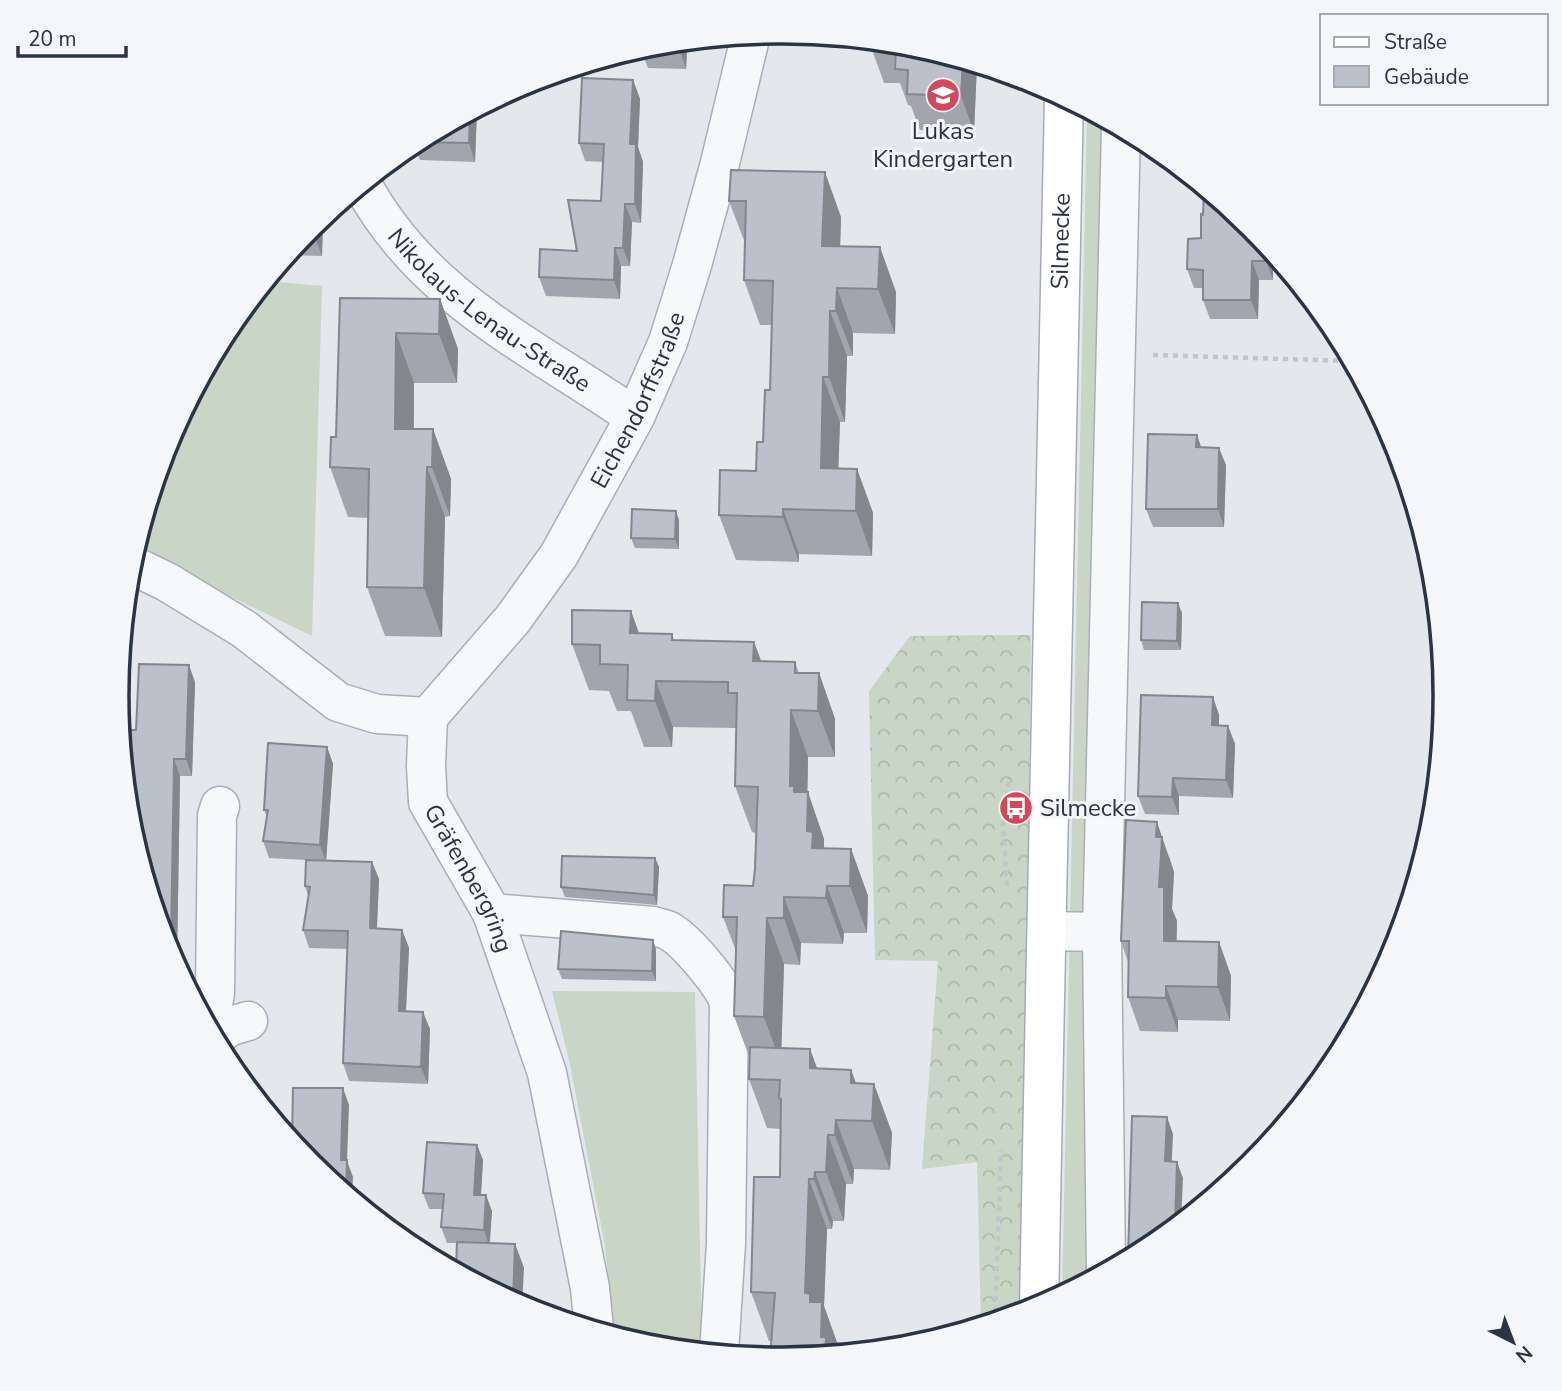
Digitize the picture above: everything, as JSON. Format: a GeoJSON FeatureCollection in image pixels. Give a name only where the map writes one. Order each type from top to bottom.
{"type":"FeatureCollection","features":[{"type":"Feature","properties":{"kind":"main road","name":"Silmecke"},"geometry":{"type":"LineString","coordinates":[[1039,1294],[1047,931],[1047,792],[1064,109]]}},
{"type":"Feature","properties":{"kind":"street","name":"Eichendorffstraße"},"geometry":{"type":"LineString","coordinates":[[428,717],[513,619],[559,555],[635,417],[668,342],[696,252],[748,45]]}},
{"type":"Feature","properties":{"kind":"street"},"geometry":{"type":"LineString","coordinates":[[1106,1261],[1102,932],[1121,140]]}},
{"type":"Feature","properties":{"kind":"street","name":"Nikolaus-Lenau-Straße"},"geometry":{"type":"LineString","coordinates":[[367,192],[379,215],[428,273],[525,348],[581,380],[635,417]]}},
{"type":"Feature","properties":{"kind":"street"},"geometry":{"type":"LineString","coordinates":[[142,570],[244,629],[338,702],[377,714],[428,717]]}},
{"type":"Feature","properties":{"kind":"street","name":"Gräfenbergring"},"geometry":{"type":"LineString","coordinates":[[428,717],[428,802],[492,913],[547,1073],[590,1288],[593,1319]]}},
{"type":"Feature","properties":{"kind":"street"},"geometry":{"type":"LineString","coordinates":[[212,1012],[215,993],[217,816],[220,806]]}},
{"type":"Feature","properties":{"kind":"street"},"geometry":{"type":"LineString","coordinates":[[492,913],[653,926],[670,931],[726,992],[729,1003],[726,1243],[720,1344]]}},
{"type":"Feature","properties":{"kind":"street"},"geometry":{"type":"LineString","coordinates":[[1047,931],[1102,932]]}},
{"type":"Feature","properties":{"kind":"path"},"geometry":{"type":"LineString","coordinates":[[1116,354],[1339,361]]}},
{"type":"Feature","properties":{"kind":"green space"},"geometry":{"type":"Polygon","coordinates":[[[1087,120],[1112,134],[1090,1269],[1062,1283],[1087,120]]]}},
{"type":"Feature","properties":{"kind":"green space"},"geometry":{"type":"Polygon","coordinates":[[[278,282],[322,286],[312,636],[145,555],[164,486],[196,407],[239,333],[278,282]]]}},
{"type":"Feature","properties":{"kind":"green space"},"geometry":{"type":"Polygon","coordinates":[[[1031,635],[1023,1301],[981,1316],[977,1162],[922,1169],[938,961],[875,960],[869,691],[910,636],[1031,635]]]}},
{"type":"Feature","properties":{"kind":"green space"},"geometry":{"type":"Polygon","coordinates":[[[552,991],[695,992],[702,1343],[613,1325],[605,1246],[569,1060],[552,991]]]}},
{"type":"Feature","properties":{"kind":"building"},"geometry":{"type":"Polygon","coordinates":[[[896,54],[962,70],[961,96],[907,94],[908,70],[895,69],[896,54]]]}},
{"type":"Feature","properties":{"kind":"building"},"geometry":{"type":"Polygon","coordinates":[[[582,78],[633,80],[630,144],[636,144],[635,204],[625,204],[623,248],[615,248],[614,280],[539,277],[540,249],[577,251],[568,200],[601,201],[604,144],[579,143],[582,78]]]}},
{"type":"Feature","properties":{"kind":"building"},"geometry":{"type":"Polygon","coordinates":[[[470,123],[469,143],[437,142],[470,123]]]}},
{"type":"Feature","properties":{"kind":"building"},"geometry":{"type":"Polygon","coordinates":[[[731,170],[825,172],[822,246],[880,247],[878,289],[837,288],[836,311],[830,311],[829,377],[823,377],[821,468],[857,469],[856,511],[783,509],[783,517],[719,515],[720,470],[756,471],[757,442],[763,442],[765,390],[770,390],[773,281],[744,280],[746,201],[729,201],[731,170]]]}},
{"type":"Feature","properties":{"kind":"building"},"geometry":{"type":"Polygon","coordinates":[[[1204,199],[1266,261],[1252,261],[1251,300],[1203,300],[1203,270],[1187,269],[1188,239],[1201,238],[1201,214],[1203,215],[1204,199]]]}},
{"type":"Feature","properties":{"kind":"building"},"geometry":{"type":"Polygon","coordinates":[[[340,298],[440,299],[439,334],[396,333],[395,429],[433,429],[432,467],[427,467],[424,588],[367,587],[369,469],[330,467],[331,437],[336,437],[340,298]]]}},
{"type":"Feature","properties":{"kind":"building"},"geometry":{"type":"Polygon","coordinates":[[[1148,434],[1197,435],[1196,447],[1219,448],[1218,509],[1146,509],[1148,434]]]}},
{"type":"Feature","properties":{"kind":"building"},"geometry":{"type":"Polygon","coordinates":[[[632,509],[676,511],[675,539],[631,538],[632,509]]]}},
{"type":"Feature","properties":{"kind":"building"},"geometry":{"type":"Polygon","coordinates":[[[1142,602],[1178,603],[1177,641],[1141,640],[1142,602]]]}},
{"type":"Feature","properties":{"kind":"building"},"geometry":{"type":"Polygon","coordinates":[[[572,610],[631,611],[630,633],[672,634],[672,640],[754,642],[753,661],[795,662],[795,673],[819,673],[818,711],[791,710],[790,786],[794,786],[794,792],[808,792],[807,831],[813,832],[812,848],[851,849],[850,886],[827,886],[826,898],[784,897],[784,918],[767,918],[764,1017],[734,1016],[737,917],[723,917],[724,885],[753,886],[755,869],[758,787],[735,786],[737,693],[728,693],[728,682],[656,681],[655,701],[627,700],[628,665],[600,664],[600,645],[572,644],[572,610]]]}},
{"type":"Feature","properties":{"kind":"building"},"geometry":{"type":"Polygon","coordinates":[[[139,664],[189,665],[186,759],[174,759],[171,924],[151,864],[142,823],[131,738],[131,730],[136,730],[139,664]]]}},
{"type":"Feature","properties":{"kind":"building"},"geometry":{"type":"Polygon","coordinates":[[[1141,695],[1213,697],[1212,725],[1228,726],[1226,780],[1173,778],[1172,797],[1138,796],[1141,695]]]}},
{"type":"Feature","properties":{"kind":"building"},"geometry":{"type":"Polygon","coordinates":[[[268,743],[327,747],[320,845],[263,841],[268,810],[264,810],[268,743]]]}},
{"type":"Feature","properties":{"kind":"building"},"geometry":{"type":"Polygon","coordinates":[[[1126,820],[1157,822],[1156,837],[1162,837],[1159,887],[1164,887],[1164,941],[1219,942],[1218,987],[1166,986],[1166,998],[1128,997],[1129,941],[1121,941],[1126,820]]]}},
{"type":"Feature","properties":{"kind":"building"},"geometry":{"type":"Polygon","coordinates":[[[562,856],[655,858],[654,895],[561,887],[562,856]]]}},
{"type":"Feature","properties":{"kind":"building"},"geometry":{"type":"Polygon","coordinates":[[[306,860],[372,862],[370,928],[402,930],[399,1011],[423,1012],[421,1067],[343,1063],[348,931],[303,930],[310,887],[305,886],[306,860]]]}},
{"type":"Feature","properties":{"kind":"building"},"geometry":{"type":"Polygon","coordinates":[[[561,931],[653,940],[652,971],[558,969],[561,931]]]}},
{"type":"Feature","properties":{"kind":"building"},"geometry":{"type":"Polygon","coordinates":[[[750,1047],[810,1049],[810,1068],[851,1070],[851,1083],[874,1084],[872,1121],[836,1120],[835,1135],[828,1135],[826,1172],[815,1172],[814,1179],[809,1179],[805,1293],[810,1294],[810,1302],[822,1302],[821,1337],[826,1337],[825,1346],[771,1347],[775,1293],[751,1292],[754,1177],[780,1177],[781,1099],[780,1080],[749,1079],[750,1047]]]}},
{"type":"Feature","properties":{"kind":"building"},"geometry":{"type":"Polygon","coordinates":[[[293,1088],[343,1088],[341,1160],[347,1160],[346,1181],[320,1156],[292,1126],[293,1088]]]}},
{"type":"Feature","properties":{"kind":"building"},"geometry":{"type":"Polygon","coordinates":[[[1132,1116],[1167,1117],[1165,1161],[1177,1162],[1175,1215],[1128,1246],[1132,1116]]]}},
{"type":"Feature","properties":{"kind":"building"},"geometry":{"type":"Polygon","coordinates":[[[427,1142],[477,1145],[474,1195],[486,1195],[484,1230],[441,1227],[444,1194],[423,1193],[427,1142]]]}},
{"type":"Feature","properties":{"kind":"building"},"geometry":{"type":"Polygon","coordinates":[[[457,1242],[515,1244],[513,1289],[493,1280],[456,1261],[457,1242]]]}},
{"type":"Feature","properties":{"kind":"place","name":"Lukas Kindergarten"},"geometry":{"type":"Point","coordinates":[943,95]}},
{"type":"Feature","properties":{"kind":"place","name":"Silmecke"},"geometry":{"type":"Point","coordinates":[1016,808]}}]}
